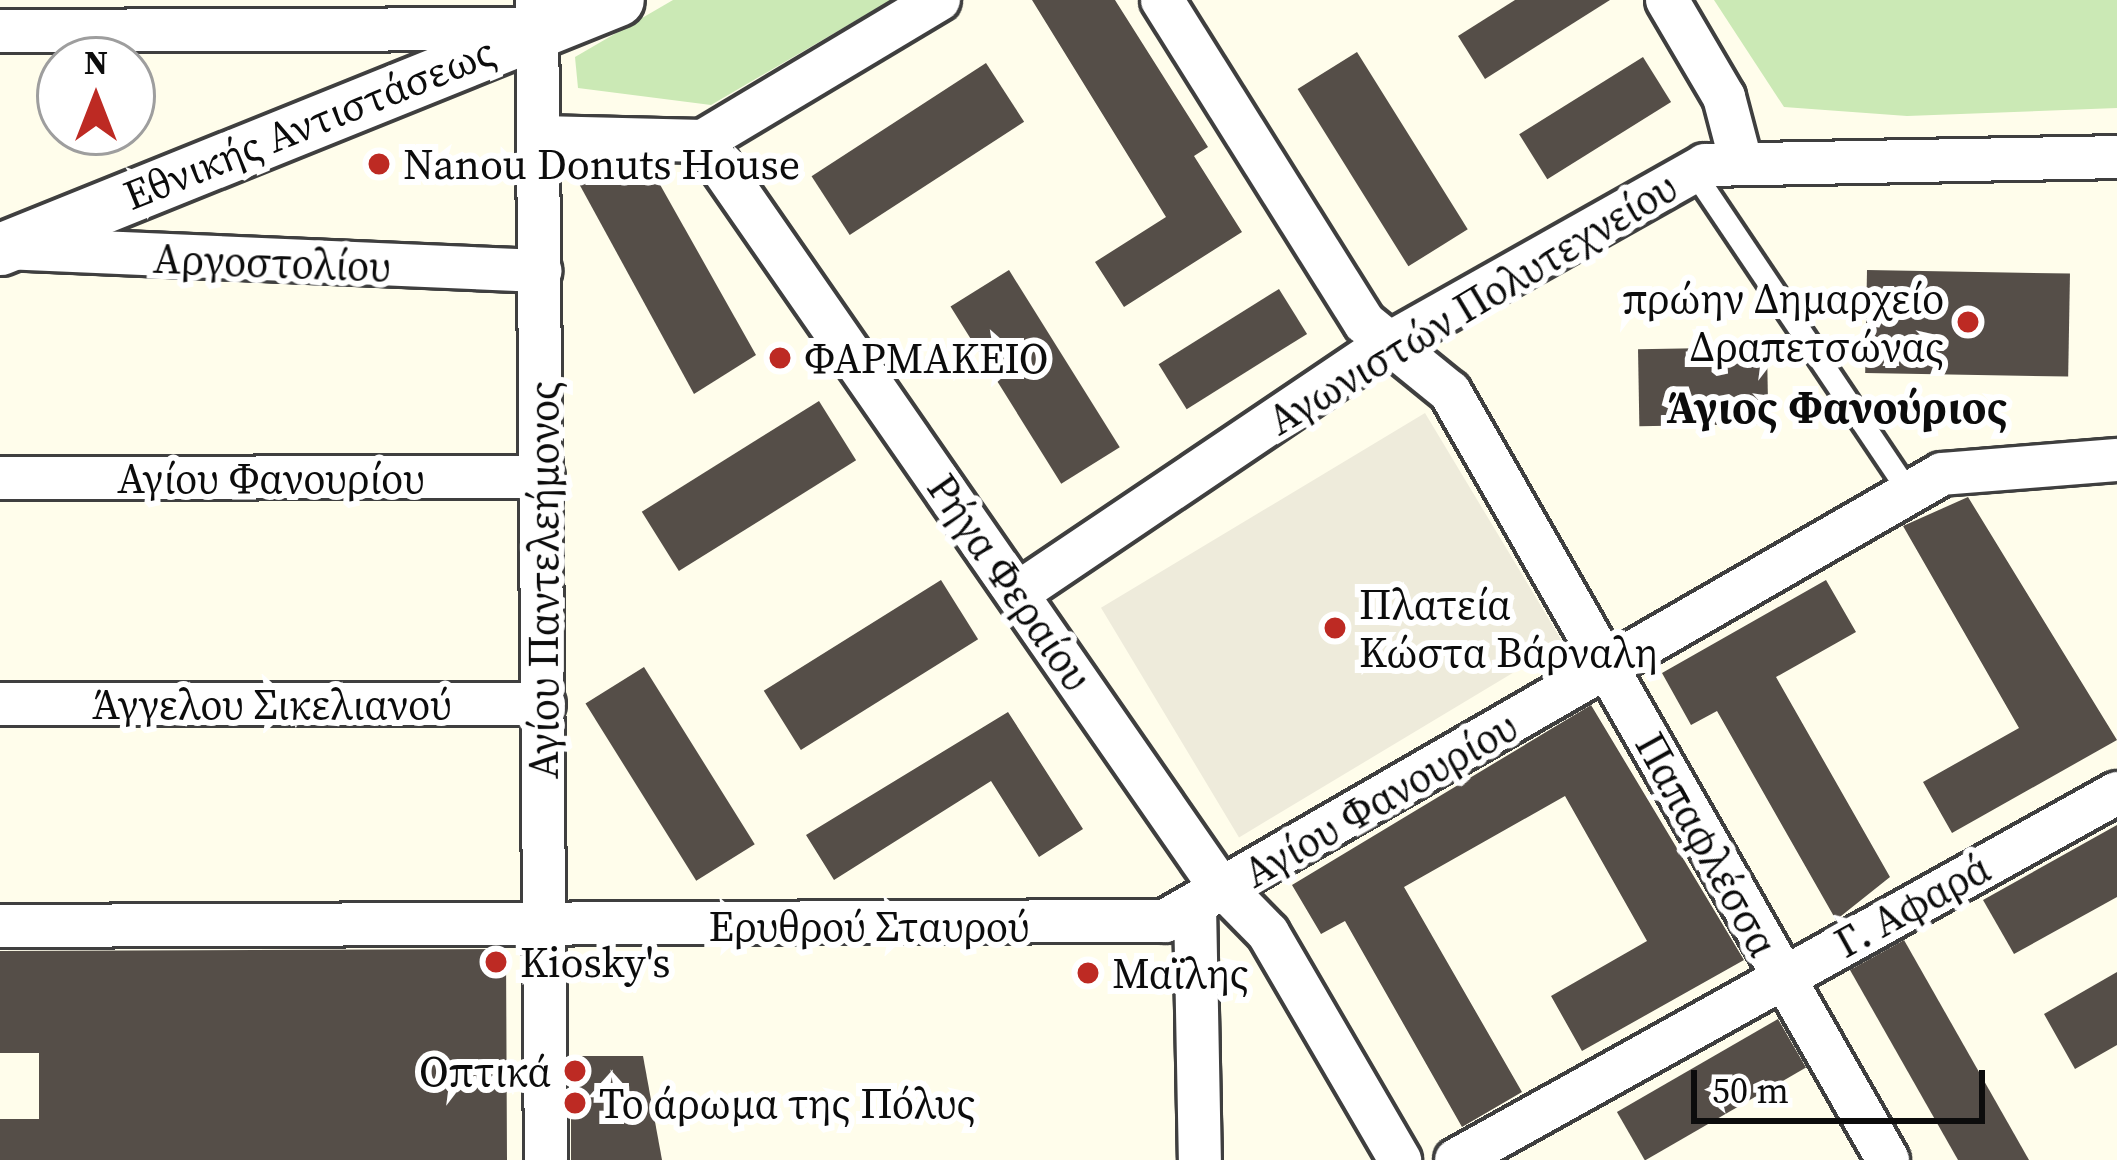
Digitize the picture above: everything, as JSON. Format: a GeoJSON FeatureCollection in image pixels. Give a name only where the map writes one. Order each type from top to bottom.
{"type":"FeatureCollection","features":[{"type":"Feature","properties":{"kind":"street","name":"Εθνικής Αντιστάσεως"},"geometry":{"type":"LineString","coordinates":[[2,249],[537,15],[618,0]]}},
{"type":"Feature","properties":{"kind":"street"},"geometry":{"type":"LineString","coordinates":[[541,137],[703,140],[939,0]]}},
{"type":"Feature","properties":{"kind":"street","name":"Παπαφλέσσα"},"geometry":{"type":"LineString","coordinates":[[1162,0],[1386,345],[1450,392],[1888,1160]]}},
{"type":"Feature","properties":{"kind":"street"},"geometry":{"type":"LineString","coordinates":[[1667,0],[1724,98],[1740,158]]}},
{"type":"Feature","properties":{"kind":"street"},"geometry":{"type":"LineString","coordinates":[[0,31],[537,15]]}},
{"type":"Feature","properties":{"kind":"street","name":"Αγίου Παντελεήμονος"},"geometry":{"type":"LineString","coordinates":[[537,15],[547,1160]]}},
{"type":"Feature","properties":{"kind":"street","name":"Ρήγα Φεραίου"},"geometry":{"type":"LineString","coordinates":[[703,140],[1018,593],[1210,898],[1268,933],[1400,1160]]}},
{"type":"Feature","properties":{"kind":"street","name":"Αγωνιστών Πολυτεχνείου"},"geometry":{"type":"LineString","coordinates":[[1018,593],[1386,345],[1693,171],[1740,158],[2117,157]]}},
{"type":"Feature","properties":{"kind":"street","name":"Αργοστολίου"},"geometry":{"type":"LineString","coordinates":[[2,249],[542,271]]}},
{"type":"Feature","properties":{"kind":"street","name":"Αγίου Φανουρίου"},"geometry":{"type":"LineString","coordinates":[[1210,898],[1909,493],[1988,462],[2117,460]]}},
{"type":"Feature","properties":{"kind":"street","name":"Αγίου Φανουρίου"},"geometry":{"type":"LineString","coordinates":[[0,478],[542,478]]}},
{"type":"Feature","properties":{"kind":"street","name":"Άγγελου Σικελιανού"},"geometry":{"type":"LineString","coordinates":[[0,704],[544,704]]}},
{"type":"Feature","properties":{"kind":"street","name":"Γ. Αφαρά"},"geometry":{"type":"LineString","coordinates":[[1456,1160],[2117,793]]}},
{"type":"Feature","properties":{"kind":"street"},"geometry":{"type":"LineString","coordinates":[[1199,1160],[1210,898]]}},
{"type":"Feature","properties":{"kind":"street","name":"Ερυθρού Σταυρού"},"geometry":{"type":"LineString","coordinates":[[0,926],[545,929],[1150,924],[1210,898]]}},
{"type":"Feature","properties":{"kind":"lane"},"geometry":{"type":"LineString","coordinates":[[1693,171],[1909,493]]}},
{"type":"Feature","properties":{"kind":"green space"},"geometry":{"type":"Polygon","coordinates":[[[673,0],[891,0],[711,105],[578,88],[575,57],[673,0]]]}},
{"type":"Feature","properties":{"kind":"green space"},"geometry":{"type":"Polygon","coordinates":[[[1714,0],[2117,0],[2117,108],[1907,116],[1784,107],[1714,0]]]}},
{"type":"Feature","properties":{"kind":"shaded area","name":"Πλατεία Κώστα Βάρναλη"},"geometry":{"type":"Polygon","coordinates":[[[1425,413],[1563,643],[1239,837],[1101,608],[1425,413]]]}},
{"type":"Feature","properties":{"kind":"building"},"geometry":{"type":"Polygon","coordinates":[[[1032,0],[1115,0],[1208,147],[1194,156],[1242,232],[1124,307],[1095,262],[1166,217],[1032,0]]]}},
{"type":"Feature","properties":{"kind":"building"},"geometry":{"type":"Polygon","coordinates":[[[1515,0],[1610,0],[1485,79],[1458,36],[1515,0]]]}},
{"type":"Feature","properties":{"kind":"building"},"geometry":{"type":"Polygon","coordinates":[[[1357,52],[1468,229],[1408,266],[1298,89],[1357,52]]]}},
{"type":"Feature","properties":{"kind":"building"},"geometry":{"type":"Polygon","coordinates":[[[1643,57],[1671,102],[1547,179],[1519,134],[1643,57]]]}},
{"type":"Feature","properties":{"kind":"building"},"geometry":{"type":"Polygon","coordinates":[[[986,63],[1024,122],[850,235],[812,176],[986,63]]]}},
{"type":"Feature","properties":{"kind":"building"},"geometry":{"type":"Polygon","coordinates":[[[602,164],[649,165],[756,355],[694,394],[577,180],[602,164]]]}},
{"type":"Feature","properties":{"kind":"building"},"geometry":{"type":"Polygon","coordinates":[[[1009,270],[1120,447],[1061,484],[950,307],[1009,270]]]}},
{"type":"Feature","properties":{"kind":"building","name":"πρώην Δημαρχείο Δραπετσώνας"},"geometry":{"type":"Polygon","coordinates":[[[1867,270],[2070,274],[2068,377],[1865,373],[1867,270]]]}},
{"type":"Feature","properties":{"kind":"building"},"geometry":{"type":"Polygon","coordinates":[[[1279,289],[1307,334],[1187,409],[1159,364],[1279,289]]]}},
{"type":"Feature","properties":{"kind":"building"},"geometry":{"type":"Polygon","coordinates":[[[1767,347],[1768,424],[1639,426],[1638,349],[1767,347]]]}},
{"type":"Feature","properties":{"kind":"building"},"geometry":{"type":"Polygon","coordinates":[[[819,401],[856,460],[679,571],[642,512],[819,401]]]}},
{"type":"Feature","properties":{"kind":"building"},"geometry":{"type":"Polygon","coordinates":[[[1968,497],[2117,740],[1952,833],[1923,782],[2019,728],[1903,526],[1968,497]]]}},
{"type":"Feature","properties":{"kind":"building"},"geometry":{"type":"Polygon","coordinates":[[[941,580],[978,639],[801,750],[764,691],[941,580]]]}},
{"type":"Feature","properties":{"kind":"building"},"geometry":{"type":"Polygon","coordinates":[[[1826,580],[1856,632],[1776,677],[1890,877],[1836,920],[1717,711],[1691,725],[1662,673],[1826,580]]]}},
{"type":"Feature","properties":{"kind":"building"},"geometry":{"type":"Polygon","coordinates":[[[644,667],[755,844],[696,881],[585,704],[644,667]]]}},
{"type":"Feature","properties":{"kind":"building"},"geometry":{"type":"Polygon","coordinates":[[[1591,705],[1744,960],[1582,1051],[1551,996],[1647,941],[1565,796],[1404,887],[1522,1092],[1462,1127],[1345,921],[1321,934],[1292,885],[1591,705]]]}},
{"type":"Feature","properties":{"kind":"building"},"geometry":{"type":"Polygon","coordinates":[[[1008,712],[1083,829],[1039,857],[991,781],[834,880],[806,835],[1008,712]]]}},
{"type":"Feature","properties":{"kind":"building"},"geometry":{"type":"Polygon","coordinates":[[[2117,825],[2117,897],[2014,954],[1983,900],[2117,825]]]}},
{"type":"Feature","properties":{"kind":"building"},"geometry":{"type":"Polygon","coordinates":[[[1904,940],[2029,1160],[1958,1160],[1850,970],[1904,940]]]}},
{"type":"Feature","properties":{"kind":"building"},"geometry":{"type":"Polygon","coordinates":[[[506,949],[507,1160],[0,1160],[0,1119],[39,1119],[39,1053],[0,1053],[0,951],[506,949]]]}},
{"type":"Feature","properties":{"kind":"building"},"geometry":{"type":"Polygon","coordinates":[[[2117,972],[2117,1045],[2075,1069],[2044,1014],[2117,972]]]}},
{"type":"Feature","properties":{"kind":"building"},"geometry":{"type":"Polygon","coordinates":[[[1778,1019],[1806,1067],[1646,1160],[1617,1112],[1778,1019]]]}},
{"type":"Feature","properties":{"kind":"building"},"geometry":{"type":"Polygon","coordinates":[[[571,1056],[643,1056],[662,1160],[571,1160],[571,1056]]]}},
{"type":"Feature","properties":{"kind":"place","name":"Nanou Donuts House"},"geometry":{"type":"Point","coordinates":[379,164]}},
{"type":"Feature","properties":{"kind":"place","name":"πρώην Δημαρχείο Δραπετσώνας"},"geometry":{"type":"Point","coordinates":[1968,322]}},
{"type":"Feature","properties":{"kind":"place","name":"ΦΑΡΜΑΚΕΙΟ"},"geometry":{"type":"Point","coordinates":[780,358]}},
{"type":"Feature","properties":{"kind":"place","name":"Πλατεία Κώστα Βάρναλη"},"geometry":{"type":"Point","coordinates":[1335,628]}},
{"type":"Feature","properties":{"kind":"place","name":"Kiosky's"},"geometry":{"type":"Point","coordinates":[496,962]}},
{"type":"Feature","properties":{"kind":"place","name":"Μαϊλης"},"geometry":{"type":"Point","coordinates":[1088,973]}},
{"type":"Feature","properties":{"kind":"place","name":"Οπτικά"},"geometry":{"type":"Point","coordinates":[575,1071]}},
{"type":"Feature","properties":{"kind":"place","name":"Το άρωμα της Πόλυς"},"geometry":{"type":"Point","coordinates":[575,1103]}},
{"type":"Feature","properties":{"kind":"district","name":"Άγιος Φανούριος"},"geometry":{"type":"Point","coordinates":[1837,408]}}]}
